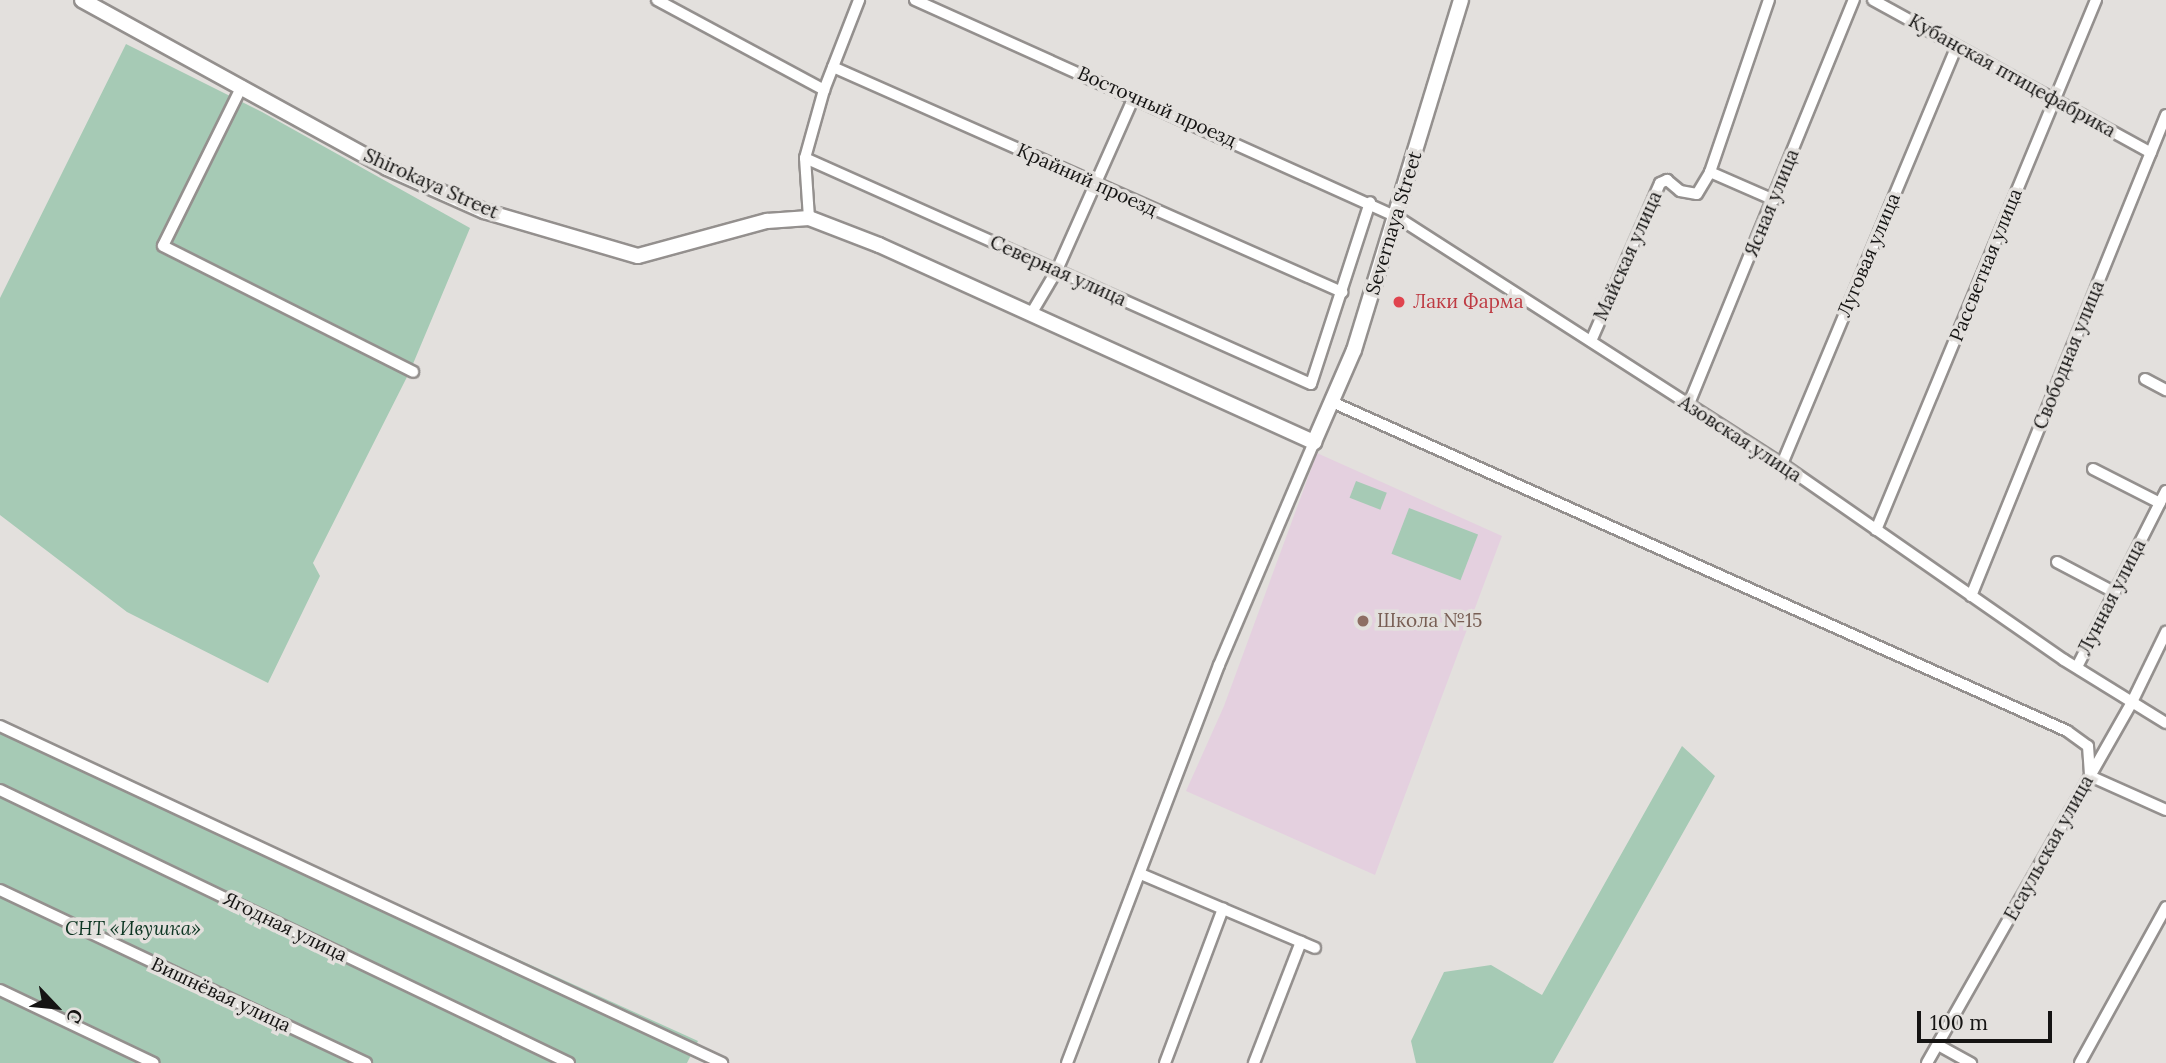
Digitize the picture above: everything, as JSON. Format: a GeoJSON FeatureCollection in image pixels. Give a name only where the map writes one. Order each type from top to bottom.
{"type":"FeatureCollection","features":[{"type":"Feature","properties":{"kind":"street","name":"Shirokaya Street"},"geometry":{"type":"LineString","coordinates":[[82,0],[242,86],[387,169],[484,211],[623,254],[659,253],[768,221],[808,218]]}},
{"type":"Feature","properties":{"kind":"street"},"geometry":{"type":"LineString","coordinates":[[657,0],[824,90]]}},
{"type":"Feature","properties":{"kind":"street"},"geometry":{"type":"LineString","coordinates":[[859,0],[824,90],[805,158],[808,218],[1031,314],[1314,442],[1169,789],[1141,873],[1067,1063]]}},
{"type":"Feature","properties":{"kind":"street","name":"Восточный проезд"},"geometry":{"type":"LineString","coordinates":[[915,0],[1370,202],[1397,217]]}},
{"type":"Feature","properties":{"kind":"street","name":"Severnaya Street"},"geometry":{"type":"LineString","coordinates":[[1314,442],[1354,350],[1397,217],[1461,0]]}},
{"type":"Feature","properties":{"kind":"street"},"geometry":{"type":"LineString","coordinates":[[1769,0],[1710,172],[1774,200]]}},
{"type":"Feature","properties":{"kind":"street","name":"Ясная улица"},"geometry":{"type":"LineString","coordinates":[[1688,405],[1854,0]]}},
{"type":"Feature","properties":{"kind":"street","name":"Кубанская птицефабрика"},"geometry":{"type":"LineString","coordinates":[[1873,0],[2053,99],[2153,148],[2166,150]]}},
{"type":"Feature","properties":{"kind":"street","name":"Рассветная улица"},"geometry":{"type":"LineString","coordinates":[[1877,530],[2096,0]]}},
{"type":"Feature","properties":{"kind":"street","name":"Луговая улица"},"geometry":{"type":"LineString","coordinates":[[1782,464],[1957,46]]}},
{"type":"Feature","properties":{"kind":"street","name":"Крайний проезд"},"geometry":{"type":"LineString","coordinates":[[833,67],[1342,292]]}},
{"type":"Feature","properties":{"kind":"street"},"geometry":{"type":"LineString","coordinates":[[242,86],[163,246],[413,372]]}},
{"type":"Feature","properties":{"kind":"street"},"geometry":{"type":"LineString","coordinates":[[1031,314],[1057,270],[1134,97]]}},
{"type":"Feature","properties":{"kind":"street","name":"Свободная улица"},"geometry":{"type":"LineString","coordinates":[[1971,596],[2166,115]]}},
{"type":"Feature","properties":{"kind":"street","name":"Северная улица"},"geometry":{"type":"LineString","coordinates":[[805,158],[1311,384],[1342,292]]}},
{"type":"Feature","properties":{"kind":"street","name":"Майская улица"},"geometry":{"type":"LineString","coordinates":[[1591,341],[1657,188],[1667,180],[1680,191],[1697,194],[1710,172]]}},
{"type":"Feature","properties":{"kind":"street"},"geometry":{"type":"LineString","coordinates":[[1342,292],[1370,202]]}},
{"type":"Feature","properties":{"kind":"street","name":"Азовская улица"},"geometry":{"type":"LineString","coordinates":[[1397,217],[1782,464],[1971,596],[2166,723]]}},
{"type":"Feature","properties":{"kind":"street"},"geometry":{"type":"LineString","coordinates":[[2145,379],[2166,390]]}},
{"type":"Feature","properties":{"kind":"street"},"geometry":{"type":"LineString","coordinates":[[1332,402],[2067,731],[2088,746],[2090,776],[2166,810]]}},
{"type":"Feature","properties":{"kind":"street"},"geometry":{"type":"LineString","coordinates":[[2093,469],[2160,503]]}},
{"type":"Feature","properties":{"kind":"street","name":"Лунная улица"},"geometry":{"type":"LineString","coordinates":[[2078,665],[2166,491]]}},
{"type":"Feature","properties":{"kind":"street"},"geometry":{"type":"LineString","coordinates":[[2057,562],[2114,592]]}},
{"type":"Feature","properties":{"kind":"street","name":"Есаульская улица"},"geometry":{"type":"LineString","coordinates":[[1927,1063],[2133,700],[2166,632]]}},
{"type":"Feature","properties":{"kind":"street"},"geometry":{"type":"LineString","coordinates":[[0,726],[722,1063]]}},
{"type":"Feature","properties":{"kind":"street","name":"Ягодная улица"},"geometry":{"type":"LineString","coordinates":[[0,790],[569,1063]]}},
{"type":"Feature","properties":{"kind":"street"},"geometry":{"type":"LineString","coordinates":[[1141,873],[1315,948]]}},
{"type":"Feature","properties":{"kind":"street","name":"Вишнёвая улица"},"geometry":{"type":"LineString","coordinates":[[0,890],[366,1063]]}},
{"type":"Feature","properties":{"kind":"street"},"geometry":{"type":"LineString","coordinates":[[2080,1063],[2166,906]]}},
{"type":"Feature","properties":{"kind":"street"},"geometry":{"type":"LineString","coordinates":[[1165,1063],[1223,909]]}},
{"type":"Feature","properties":{"kind":"street"},"geometry":{"type":"LineString","coordinates":[[1254,1063],[1301,942]]}},
{"type":"Feature","properties":{"kind":"street"},"geometry":{"type":"LineString","coordinates":[[0,990],[154,1063]]}},
{"type":"Feature","properties":{"kind":"street"},"geometry":{"type":"LineString","coordinates":[[1938,1045],[1971,1063]]}},
{"type":"Feature","properties":{"kind":"shaded area","name":"Школа №15"},"geometry":{"type":"Polygon","coordinates":[[[1317,453],[1502,536],[1375,875],[1186,791],[1224,706],[1317,453]]]}},
{"type":"Feature","properties":{"kind":"green space"},"geometry":{"type":"Polygon","coordinates":[[[126,44],[262,112],[470,228],[410,371],[313,563],[320,576],[268,683],[127,612],[0,515],[0,298],[126,44]]]}},
{"type":"Feature","properties":{"kind":"green space"},"geometry":{"type":"Polygon","coordinates":[[[1356,481],[1387,493],[1380,510],[1350,498],[1356,481]]]}},
{"type":"Feature","properties":{"kind":"green space"},"geometry":{"type":"Polygon","coordinates":[[[1409,508],[1478,535],[1461,580],[1391,554],[1409,508]]]}},
{"type":"Feature","properties":{"kind":"green space","name":"СНТ «Ивушка»"},"geometry":{"type":"Polygon","coordinates":[[[0,724],[698,1041],[687,1063],[0,1063],[0,724]]]}},
{"type":"Feature","properties":{"kind":"green space"},"geometry":{"type":"Polygon","coordinates":[[[1682,746],[1715,776],[1553,1063],[1416,1063],[1411,1041],[1444,972],[1491,965],[1542,995],[1682,746]]]}},
{"type":"Feature","properties":{"kind":"place","name":"Лаки Фарма"},"geometry":{"type":"Point","coordinates":[1399,302]}},
{"type":"Feature","properties":{"kind":"place","name":"Школа №15"},"geometry":{"type":"Point","coordinates":[1363,621]}}]}
